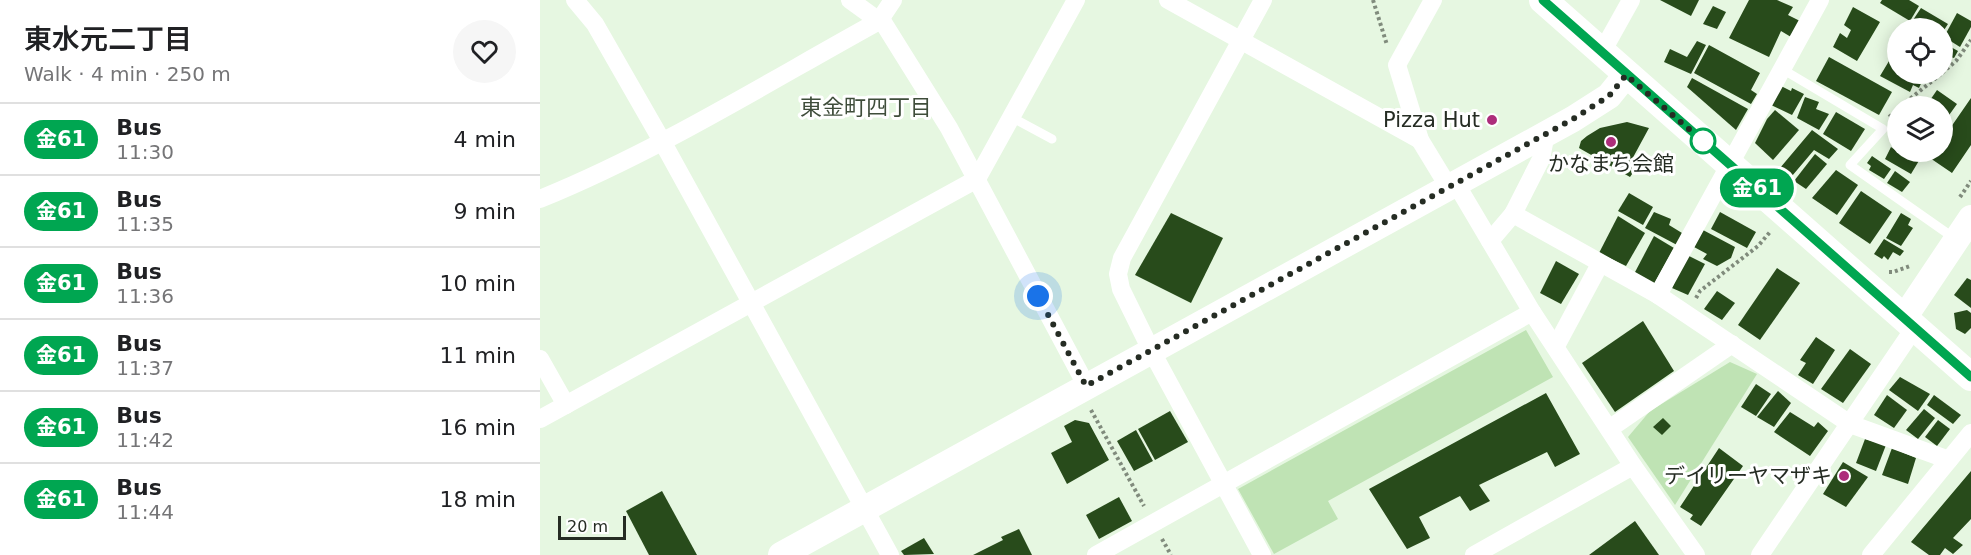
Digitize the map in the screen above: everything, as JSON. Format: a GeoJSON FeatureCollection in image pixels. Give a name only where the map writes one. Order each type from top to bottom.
{"type":"FeatureCollection","features":[{"type":"Feature","properties":{"kind":"main road"},"geometry":{"type":"LineString","coordinates":[[1543,0],[1971,377]]}},
{"type":"Feature","properties":{"kind":"street"},"geometry":{"type":"LineString","coordinates":[[575,0],[595,24],[662,141],[890,555]]}},
{"type":"Feature","properties":{"kind":"street"},"geometry":{"type":"LineString","coordinates":[[850,0],[880,20],[949,128],[1087,395]]}},
{"type":"Feature","properties":{"kind":"street"},"geometry":{"type":"LineString","coordinates":[[540,199],[591,178],[662,141],[880,20],[893,0]]}},
{"type":"Feature","properties":{"kind":"street"},"geometry":{"type":"LineString","coordinates":[[540,419],[976,179],[1076,0]]}},
{"type":"Feature","properties":{"kind":"street"},"geometry":{"type":"LineString","coordinates":[[1168,0],[1420,140]]}},
{"type":"Feature","properties":{"kind":"street"},"geometry":{"type":"LineString","coordinates":[[1262,555],[1152,350],[1121,289],[1118,273],[1122,258],[1263,0]]}},
{"type":"Feature","properties":{"kind":"street"},"geometry":{"type":"LineString","coordinates":[[1433,0],[1397,65],[1420,140],[1490,240],[1532,312],[1633,466],[1696,555]]}},
{"type":"Feature","properties":{"kind":"street"},"geometry":{"type":"LineString","coordinates":[[1602,52],[1631,0]]}},
{"type":"Feature","properties":{"kind":"street"},"geometry":{"type":"LineString","coordinates":[[1658,295],[1820,0]]}},
{"type":"Feature","properties":{"kind":"street"},"geometry":{"type":"LineString","coordinates":[[781,555],[865,509],[1087,395],[1152,350],[1451,184],[1546,134],[1609,96],[1626,75]]}},
{"type":"Feature","properties":{"kind":"street"},"geometry":{"type":"LineString","coordinates":[[1490,240],[1513,214],[1541,159],[1546,134]]}},
{"type":"Feature","properties":{"kind":"street"},"geometry":{"type":"LineString","coordinates":[[1513,214],[1658,295],[1850,424],[1949,460]]}},
{"type":"Feature","properties":{"kind":"street"},"geometry":{"type":"LineString","coordinates":[[1760,555],[1850,424],[1910,323],[1954,241],[1971,218]]}},
{"type":"Feature","properties":{"kind":"street"},"geometry":{"type":"LineString","coordinates":[[1556,346],[1600,264]]}},
{"type":"Feature","properties":{"kind":"street"},"geometry":{"type":"LineString","coordinates":[[1101,554],[1532,312]]}},
{"type":"Feature","properties":{"kind":"street"},"geometry":{"type":"LineString","coordinates":[[1609,429],[1732,344]]}},
{"type":"Feature","properties":{"kind":"street"},"geometry":{"type":"LineString","coordinates":[[540,360],[566,405]]}},
{"type":"Feature","properties":{"kind":"street"},"geometry":{"type":"LineString","coordinates":[[1881,551],[1971,433]]}},
{"type":"Feature","properties":{"kind":"street"},"geometry":{"type":"LineString","coordinates":[[1474,555],[1633,466]]}},
{"type":"Feature","properties":{"kind":"lane"},"geometry":{"type":"LineString","coordinates":[[1782,69],[1883,129],[1850,165],[1954,241]]}},
{"type":"Feature","properties":{"kind":"lane"},"geometry":{"type":"LineString","coordinates":[[1012,117],[1052,139]]}},
{"type":"Feature","properties":{"kind":"path"},"geometry":{"type":"LineString","coordinates":[[1373,0],[1391,59],[1397,65]]}},
{"type":"Feature","properties":{"kind":"path"},"geometry":{"type":"LineString","coordinates":[[1953,64],[1971,40]]}},
{"type":"Feature","properties":{"kind":"path"},"geometry":{"type":"LineString","coordinates":[[1913,96],[1928,84]]}},
{"type":"Feature","properties":{"kind":"path"},"geometry":{"type":"LineString","coordinates":[[1954,241],[1971,181]]}},
{"type":"Feature","properties":{"kind":"path"},"geometry":{"type":"LineString","coordinates":[[1687,314],[1700,291],[1758,246],[1771,231]]}},
{"type":"Feature","properties":{"kind":"path"},"geometry":{"type":"LineString","coordinates":[[1882,271],[1893,272],[1907,268],[1917,261]]}},
{"type":"Feature","properties":{"kind":"path"},"geometry":{"type":"LineString","coordinates":[[1087,395],[1171,555]]}},
{"type":"Feature","properties":{"kind":"green space"},"geometry":{"type":"Polygon","coordinates":[[[1526,330],[1553,377],[1328,501],[1338,519],[1274,554],[1238,489],[1526,330]]]}},
{"type":"Feature","properties":{"kind":"green space"},"geometry":{"type":"Polygon","coordinates":[[[1730,362],[1757,374],[1675,505],[1628,437],[1650,411],[1730,362]]]}},
{"type":"Feature","properties":{"kind":"building"},"geometry":{"type":"Polygon","coordinates":[[[1660,0],[1699,0],[1691,16],[1660,0]]]}},
{"type":"Feature","properties":{"kind":"building"},"geometry":{"type":"Polygon","coordinates":[[[1749,0],[1777,0],[1793,7],[1788,15],[1800,21],[1791,37],[1781,31],[1769,57],[1729,38],[1749,0]]]}},
{"type":"Feature","properties":{"kind":"building"},"geometry":{"type":"Polygon","coordinates":[[[1882,0],[1909,0],[1919,6],[1912,18],[1905,18],[1880,3],[1882,0]]]}},
{"type":"Feature","properties":{"kind":"building"},"geometry":{"type":"Polygon","coordinates":[[[1713,6],[1726,12],[1717,29],[1703,24],[1713,6]]]}},
{"type":"Feature","properties":{"kind":"building"},"geometry":{"type":"Polygon","coordinates":[[[1853,7],[1880,22],[1857,61],[1833,47],[1840,33],[1847,38],[1851,30],[1844,25],[1853,7]]]}},
{"type":"Feature","properties":{"kind":"building"},"geometry":{"type":"Polygon","coordinates":[[[1921,8],[1938,18],[1914,18],[1921,8]]]}},
{"type":"Feature","properties":{"kind":"building"},"geometry":{"type":"Polygon","coordinates":[[[1957,13],[1971,21],[1971,27],[1960,47],[1953,43],[1953,20],[1957,13]]]}},
{"type":"Feature","properties":{"kind":"building"},"geometry":{"type":"Polygon","coordinates":[[[1697,41],[1706,45],[1691,74],[1664,62],[1670,49],[1687,57],[1697,41]]]}},
{"type":"Feature","properties":{"kind":"building"},"geometry":{"type":"Polygon","coordinates":[[[1709,45],[1760,73],[1751,90],[1757,94],[1751,104],[1694,73],[1709,45]]]}},
{"type":"Feature","properties":{"kind":"building"},"geometry":{"type":"Polygon","coordinates":[[[1953,48],[1958,51],[1953,58],[1953,48]]]}},
{"type":"Feature","properties":{"kind":"building"},"geometry":{"type":"Polygon","coordinates":[[[1829,57],[1892,92],[1887,96],[1887,101],[1879,115],[1816,81],[1829,57]]]}},
{"type":"Feature","properties":{"kind":"building"},"geometry":{"type":"Polygon","coordinates":[[[1887,64],[1887,80],[1880,76],[1887,64]]]}},
{"type":"Feature","properties":{"kind":"building"},"geometry":{"type":"Polygon","coordinates":[[[1692,78],[1748,109],[1736,130],[1687,87],[1692,78]]]}},
{"type":"Feature","properties":{"kind":"building"},"geometry":{"type":"Polygon","coordinates":[[[1895,84],[1921,84],[1919,88],[1913,85],[1910,92],[1895,84]]]}},
{"type":"Feature","properties":{"kind":"building"},"geometry":{"type":"Polygon","coordinates":[[[1781,86],[1804,94],[1792,115],[1771,105],[1781,86]]]}},
{"type":"Feature","properties":{"kind":"building"},"geometry":{"type":"Polygon","coordinates":[[[1937,90],[1946,96],[1933,96],[1937,90]]]}},
{"type":"Feature","properties":{"kind":"building"},"geometry":{"type":"Polygon","coordinates":[[[1805,97],[1819,102],[1816,109],[1829,114],[1819,130],[1797,118],[1805,97]]]}},
{"type":"Feature","properties":{"kind":"building"},"geometry":{"type":"Polygon","coordinates":[[[1971,98],[1971,145],[1952,173],[1936,162],[1953,162],[1953,124],[1971,98]]]}},
{"type":"Feature","properties":{"kind":"building"},"geometry":{"type":"Polygon","coordinates":[[[1775,110],[1799,130],[1773,160],[1755,143],[1767,119],[1775,110]]]}},
{"type":"Feature","properties":{"kind":"building"},"geometry":{"type":"Polygon","coordinates":[[[1836,112],[1865,129],[1851,151],[1823,134],[1836,112]]]}},
{"type":"Feature","properties":{"kind":"building"},"geometry":{"type":"Polygon","coordinates":[[[1627,122],[1649,128],[1630,163],[1637,167],[1630,177],[1579,148],[1581,141],[1600,128],[1627,122]]]}},
{"type":"Feature","properties":{"kind":"building"},"geometry":{"type":"Polygon","coordinates":[[[1812,130],[1838,149],[1829,159],[1814,150],[1792,176],[1780,168],[1812,130]]]}},
{"type":"Feature","properties":{"kind":"building"},"geometry":{"type":"Polygon","coordinates":[[[1815,154],[1827,164],[1806,189],[1794,181],[1815,154]]]}},
{"type":"Feature","properties":{"kind":"building"},"geometry":{"type":"Polygon","coordinates":[[[1872,156],[1891,169],[1884,179],[1869,170],[1871,166],[1867,163],[1872,156]]]}},
{"type":"Feature","properties":{"kind":"building"},"geometry":{"type":"Polygon","coordinates":[[[1890,162],[1918,162],[1911,174],[1890,162]]]}},
{"type":"Feature","properties":{"kind":"building"},"geometry":{"type":"Polygon","coordinates":[[[1836,170],[1858,185],[1837,215],[1812,198],[1836,170]]]}},
{"type":"Feature","properties":{"kind":"building"},"geometry":{"type":"Polygon","coordinates":[[[1895,171],[1910,182],[1902,192],[1887,183],[1895,171]]]}},
{"type":"Feature","properties":{"kind":"building"},"geometry":{"type":"Polygon","coordinates":[[[1861,191],[1892,212],[1870,244],[1839,223],[1861,191]]]}},
{"type":"Feature","properties":{"kind":"building"},"geometry":{"type":"Polygon","coordinates":[[[1629,193],[1653,207],[1643,225],[1618,211],[1629,193]]]}},
{"type":"Feature","properties":{"kind":"building"},"geometry":{"type":"Polygon","coordinates":[[[1654,212],[1671,219],[1669,225],[1682,233],[1677,245],[1645,228],[1654,212]]]}},
{"type":"Feature","properties":{"kind":"building"},"geometry":{"type":"Polygon","coordinates":[[[1720,212],[1756,232],[1747,248],[1711,229],[1720,212]]]}},
{"type":"Feature","properties":{"kind":"building"},"geometry":{"type":"Polygon","coordinates":[[[1171,213],[1223,238],[1191,303],[1135,275],[1171,213]]]}},
{"type":"Feature","properties":{"kind":"building"},"geometry":{"type":"Polygon","coordinates":[[[1901,213],[1911,219],[1908,225],[1913,228],[1901,246],[1886,238],[1901,213]]]}},
{"type":"Feature","properties":{"kind":"building"},"geometry":{"type":"Polygon","coordinates":[[[1618,216],[1645,233],[1626,266],[1599,253],[1618,216]]]}},
{"type":"Feature","properties":{"kind":"building"},"geometry":{"type":"Polygon","coordinates":[[[1703,230],[1735,247],[1731,258],[1717,266],[1703,259],[1707,254],[1694,247],[1703,230]]]}},
{"type":"Feature","properties":{"kind":"building"},"geometry":{"type":"Polygon","coordinates":[[[1654,236],[1674,248],[1654,284],[1634,274],[1654,236]]]}},
{"type":"Feature","properties":{"kind":"building"},"geometry":{"type":"Polygon","coordinates":[[[1884,239],[1904,251],[1900,256],[1893,252],[1888,260],[1884,256],[1882,259],[1874,254],[1884,239]]]}},
{"type":"Feature","properties":{"kind":"building"},"geometry":{"type":"Polygon","coordinates":[[[1687,255],[1705,264],[1688,295],[1672,288],[1687,255]]]}},
{"type":"Feature","properties":{"kind":"building"},"geometry":{"type":"Polygon","coordinates":[[[1556,261],[1579,274],[1561,304],[1540,293],[1556,261]]]}},
{"type":"Feature","properties":{"kind":"building"},"geometry":{"type":"Polygon","coordinates":[[[1777,268],[1800,283],[1760,340],[1738,325],[1777,268]]]}},
{"type":"Feature","properties":{"kind":"building"},"geometry":{"type":"Polygon","coordinates":[[[1967,278],[1971,280],[1971,308],[1954,295],[1967,278]]]}},
{"type":"Feature","properties":{"kind":"building"},"geometry":{"type":"Polygon","coordinates":[[[1717,291],[1735,303],[1722,320],[1704,309],[1717,291]]]}},
{"type":"Feature","properties":{"kind":"building"},"geometry":{"type":"Polygon","coordinates":[[[1967,310],[1971,313],[1971,328],[1965,334],[1956,329],[1954,313],[1967,310]]]}},
{"type":"Feature","properties":{"kind":"building"},"geometry":{"type":"Polygon","coordinates":[[[1643,321],[1674,371],[1615,412],[1582,363],[1643,321]]]}},
{"type":"Feature","properties":{"kind":"building"},"geometry":{"type":"Polygon","coordinates":[[[1816,337],[1835,350],[1813,384],[1798,375],[1806,363],[1800,360],[1816,337]]]}},
{"type":"Feature","properties":{"kind":"building"},"geometry":{"type":"Polygon","coordinates":[[[1850,349],[1871,364],[1843,403],[1821,389],[1850,349]]]}},
{"type":"Feature","properties":{"kind":"building"},"geometry":{"type":"Polygon","coordinates":[[[1900,377],[1930,394],[1918,411],[1889,390],[1900,377]]]}},
{"type":"Feature","properties":{"kind":"building"},"geometry":{"type":"Polygon","coordinates":[[[1756,384],[1771,394],[1756,416],[1741,407],[1756,384]]]}},
{"type":"Feature","properties":{"kind":"building"},"geometry":{"type":"Polygon","coordinates":[[[1778,391],[1791,403],[1774,427],[1757,417],[1778,391]]]}},
{"type":"Feature","properties":{"kind":"building"},"geometry":{"type":"Polygon","coordinates":[[[1546,393],[1580,454],[1555,467],[1547,452],[1479,485],[1490,501],[1470,511],[1460,496],[1419,517],[1430,538],[1407,549],[1369,489],[1546,393]]]}},
{"type":"Feature","properties":{"kind":"building"},"geometry":{"type":"Polygon","coordinates":[[[1887,395],[1907,410],[1894,428],[1874,415],[1887,395]]]}},
{"type":"Feature","properties":{"kind":"building"},"geometry":{"type":"Polygon","coordinates":[[[1934,395],[1961,415],[1953,424],[1927,405],[1934,395]]]}},
{"type":"Feature","properties":{"kind":"building"},"geometry":{"type":"Polygon","coordinates":[[[1924,409],[1935,418],[1918,439],[1906,430],[1924,409]]]}},
{"type":"Feature","properties":{"kind":"building"},"geometry":{"type":"Polygon","coordinates":[[[1170,411],[1188,442],[1155,460],[1138,429],[1170,411]]]}},
{"type":"Feature","properties":{"kind":"building"},"geometry":{"type":"Polygon","coordinates":[[[1790,412],[1814,427],[1818,422],[1828,431],[1810,456],[1774,432],[1790,412]]]}},
{"type":"Feature","properties":{"kind":"building"},"geometry":{"type":"Polygon","coordinates":[[[1663,418],[1671,426],[1662,435],[1653,427],[1663,418]]]}},
{"type":"Feature","properties":{"kind":"building"},"geometry":{"type":"Polygon","coordinates":[[[1075,420],[1089,423],[1109,460],[1067,484],[1051,453],[1072,442],[1064,426],[1075,420]]]}},
{"type":"Feature","properties":{"kind":"building"},"geometry":{"type":"Polygon","coordinates":[[[1938,420],[1950,429],[1937,446],[1925,437],[1938,420]]]}},
{"type":"Feature","properties":{"kind":"building"},"geometry":{"type":"Polygon","coordinates":[[[1136,430],[1153,461],[1134,471],[1117,441],[1136,430]]]}},
{"type":"Feature","properties":{"kind":"building"},"geometry":{"type":"Polygon","coordinates":[[[1865,439],[1886,445],[1876,471],[1856,463],[1865,439]]]}},
{"type":"Feature","properties":{"kind":"building"},"geometry":{"type":"Polygon","coordinates":[[[1719,448],[1743,466],[1701,526],[1690,519],[1693,515],[1680,507],[1719,448]]]}},
{"type":"Feature","properties":{"kind":"building"},"geometry":{"type":"Polygon","coordinates":[[[1892,448],[1916,458],[1908,484],[1882,475],[1892,448]]]}},
{"type":"Feature","properties":{"kind":"building"},"geometry":{"type":"Polygon","coordinates":[[[1843,462],[1868,477],[1846,507],[1823,494],[1843,462]]]}},
{"type":"Feature","properties":{"kind":"building"},"geometry":{"type":"Polygon","coordinates":[[[1971,471],[1971,519],[1953,538],[1963,545],[1953,554],[1945,548],[1940,555],[1929,555],[1911,542],[1971,471]]]}},
{"type":"Feature","properties":{"kind":"building"},"geometry":{"type":"Polygon","coordinates":[[[662,491],[697,555],[649,555],[626,511],[662,491]]]}},
{"type":"Feature","properties":{"kind":"building"},"geometry":{"type":"Polygon","coordinates":[[[1119,497],[1132,521],[1099,539],[1086,515],[1119,497]]]}},
{"type":"Feature","properties":{"kind":"building"},"geometry":{"type":"Polygon","coordinates":[[[1635,521],[1659,555],[1589,555],[1635,521]]]}},
{"type":"Feature","properties":{"kind":"building"},"geometry":{"type":"Polygon","coordinates":[[[1019,529],[1032,555],[973,555],[1003,540],[1001,537],[1019,529]]]}},
{"type":"Feature","properties":{"kind":"building"},"geometry":{"type":"Polygon","coordinates":[[[924,538],[934,554],[904,555],[901,551],[924,538]]]}},
{"type":"Feature","properties":{"kind":"bus line","name":"金61"},"geometry":{"type":"LineString","coordinates":[[1543,0],[1971,377]]}},
{"type":"Feature","properties":{"kind":"place","name":"Pizza Hut"},"geometry":{"type":"Point","coordinates":[1492,120]}},
{"type":"Feature","properties":{"kind":"place","name":"かなまち会館"},"geometry":{"type":"Point","coordinates":[1611,142]}},
{"type":"Feature","properties":{"kind":"place","name":"デイリーヤマザキ"},"geometry":{"type":"Point","coordinates":[1844,476]}},
{"type":"Feature","properties":{"kind":"district","name":"東金町四丁目"},"geometry":{"type":"Point","coordinates":[866,107]}},
{"type":"Feature","properties":{"kind":"route"},"geometry":{"type":"LineString","coordinates":[[1038,296],[1086,386],[1573,119],[1609,96],[1626,75],[1703,141]]}}]}
